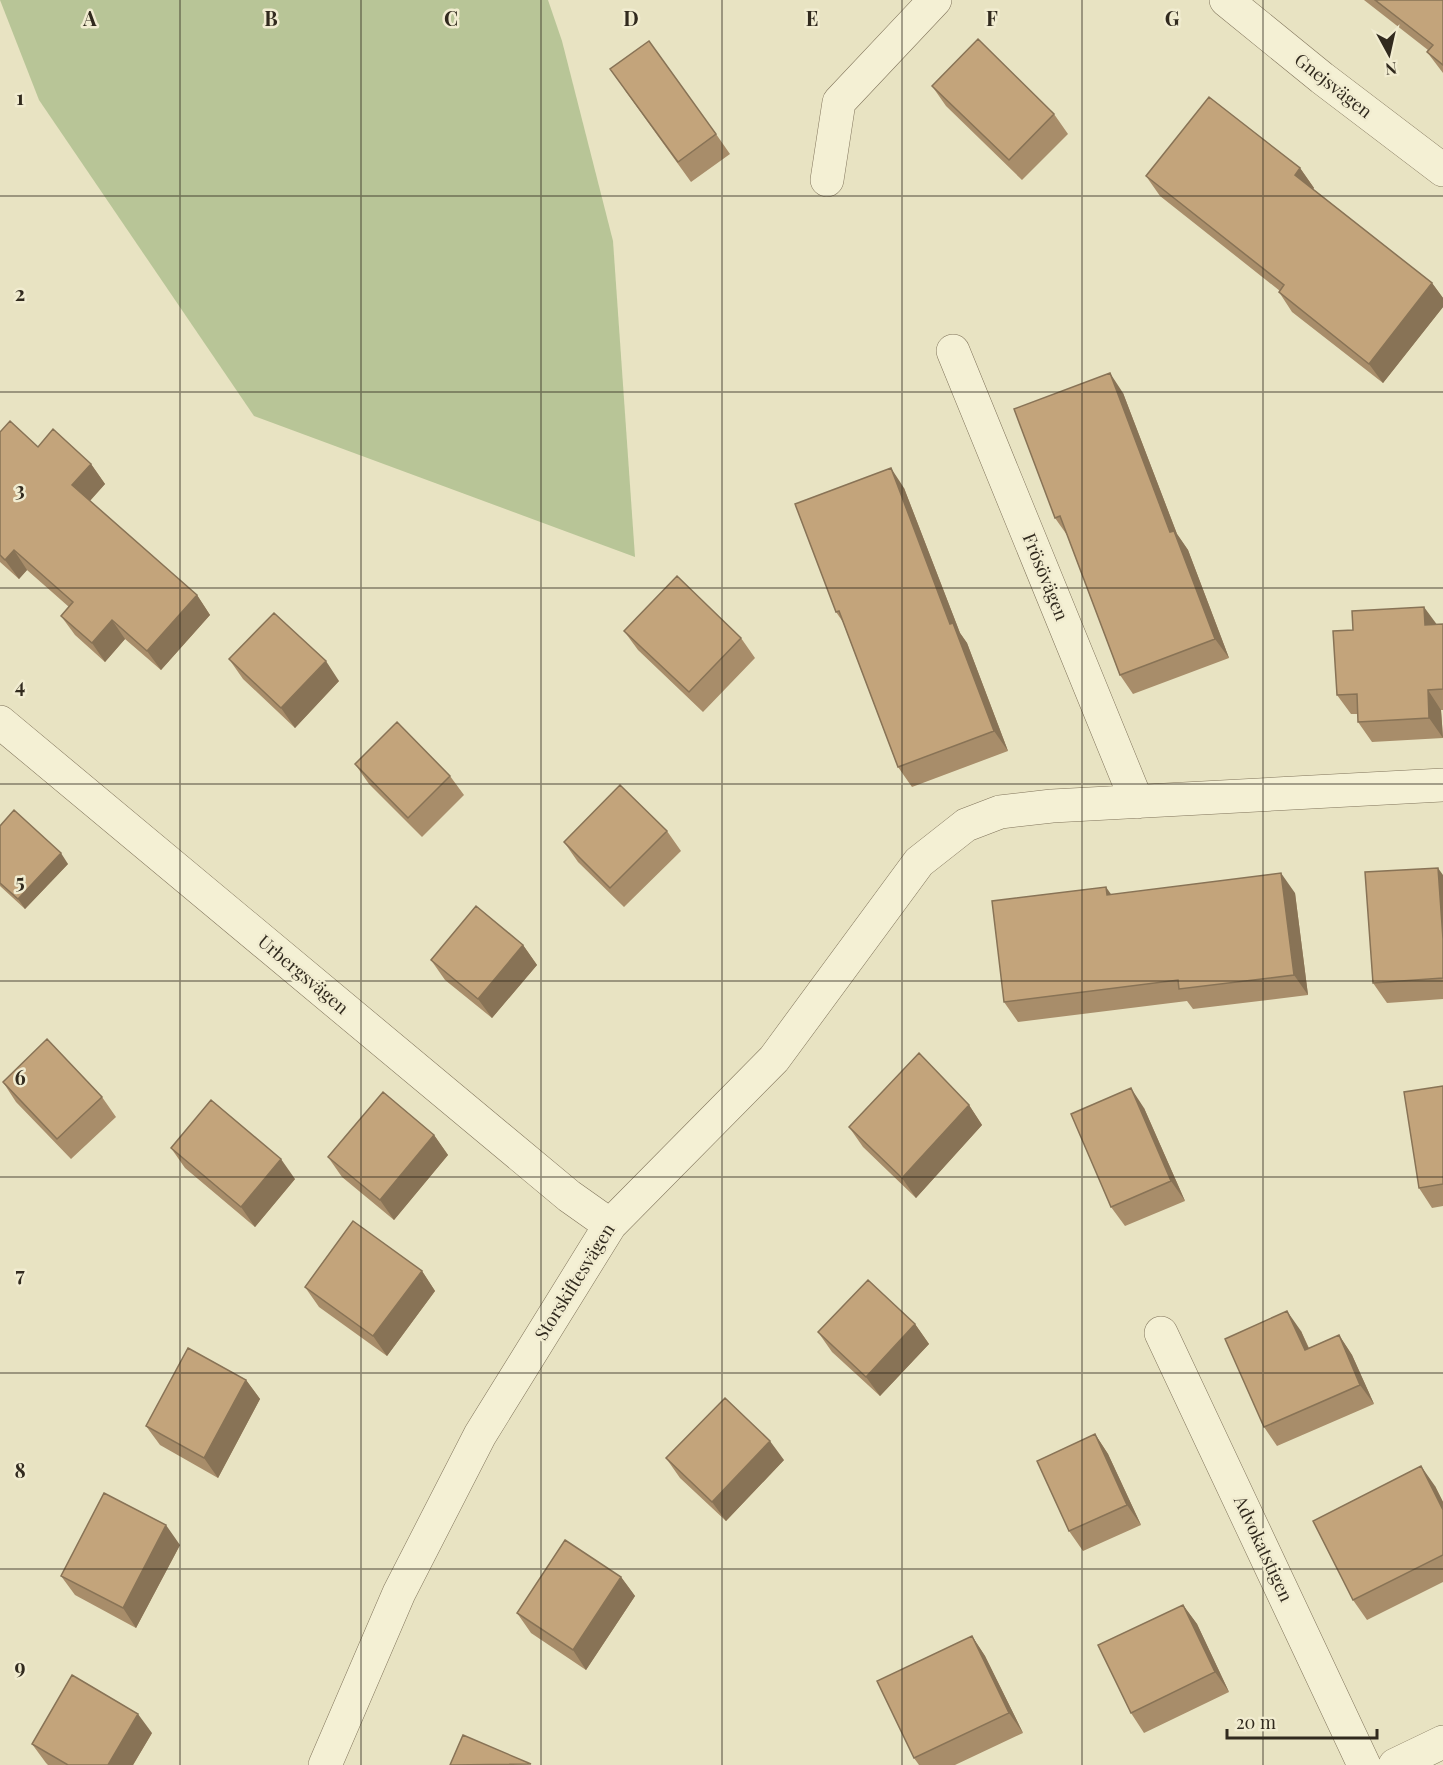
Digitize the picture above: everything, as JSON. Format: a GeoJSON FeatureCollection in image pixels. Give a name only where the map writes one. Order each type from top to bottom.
{"type":"FeatureCollection","features":[{"type":"Feature","properties":{"kind":"street"},"geometry":{"type":"LineString","coordinates":[[827,180],[839,102],[935,0]]}},
{"type":"Feature","properties":{"kind":"street","name":"Gnejsvägen"},"geometry":{"type":"LineString","coordinates":[[1226,0],[1322,78],[1443,170]]}},
{"type":"Feature","properties":{"kind":"street","name":"Frösövägen"},"geometry":{"type":"LineString","coordinates":[[953,351],[1137,802]]}},
{"type":"Feature","properties":{"kind":"street","name":"Urbergsvägen"},"geometry":{"type":"LineString","coordinates":[[0,722],[569,1196],[610,1225]]}},
{"type":"Feature","properties":{"kind":"street"},"geometry":{"type":"LineString","coordinates":[[1137,802],[1443,785]]}},
{"type":"Feature","properties":{"kind":"street","name":"Storskiftesvägen"},"geometry":{"type":"LineString","coordinates":[[325,1765],[399,1593],[480,1435],[610,1225],[774,1059],[919,862],[966,825],[1000,812],[1052,806],[1137,802]]}},
{"type":"Feature","properties":{"kind":"street","name":"Advokatstigen"},"geometry":{"type":"LineString","coordinates":[[1161,1333],[1364,1765]]}},
{"type":"Feature","properties":{"kind":"street"},"geometry":{"type":"LineString","coordinates":[[1395,1765],[1443,1742]]}},
{"type":"Feature","properties":{"kind":"green space"},"geometry":{"type":"Polygon","coordinates":[[[0,0],[548,0],[562,41],[613,241],[635,557],[254,416],[39,100],[0,0]]]}},
{"type":"Feature","properties":{"kind":"building"},"geometry":{"type":"Polygon","coordinates":[[[1375,0],[1443,0],[1443,65],[1427,52],[1433,45],[1375,0]]]}},
{"type":"Feature","properties":{"kind":"building"},"geometry":{"type":"Polygon","coordinates":[[[978,39],[1054,114],[1009,160],[932,86],[978,39]]]}},
{"type":"Feature","properties":{"kind":"building"},"geometry":{"type":"Polygon","coordinates":[[[649,41],[716,134],[678,162],[610,69],[649,41]]]}},
{"type":"Feature","properties":{"kind":"building"},"geometry":{"type":"Polygon","coordinates":[[[1209,97],[1300,168],[1295,175],[1432,283],[1369,364],[1279,292],[1284,285],[1146,176],[1209,97]]]}},
{"type":"Feature","properties":{"kind":"building"},"geometry":{"type":"Polygon","coordinates":[[[1110,373],[1170,532],[1174,531],[1215,639],[1120,675],[1060,516],[1055,518],[1014,409],[1110,373]]]}},
{"type":"Feature","properties":{"kind":"building"},"geometry":{"type":"Polygon","coordinates":[[[10,421],[38,447],[53,429],[91,464],[72,485],[197,595],[147,651],[112,620],[92,643],[61,616],[73,602],[14,550],[5,560],[0,555],[0,432],[10,421]]]}},
{"type":"Feature","properties":{"kind":"building"},"geometry":{"type":"Polygon","coordinates":[[[891,468],[950,624],[953,623],[994,731],[898,767],[839,611],[836,612],[795,504],[891,468]]]}},
{"type":"Feature","properties":{"kind":"building"},"geometry":{"type":"Polygon","coordinates":[[[677,576],[741,638],[689,692],[624,631],[677,576]]]}},
{"type":"Feature","properties":{"kind":"building"},"geometry":{"type":"Polygon","coordinates":[[[1424,607],[1425,625],[1443,624],[1443,689],[1428,690],[1429,718],[1358,722],[1357,694],[1337,695],[1333,631],[1353,630],[1352,611],[1424,607]]]}},
{"type":"Feature","properties":{"kind":"building"},"geometry":{"type":"Polygon","coordinates":[[[274,613],[326,661],[281,708],[229,659],[274,613]]]}},
{"type":"Feature","properties":{"kind":"building"},"geometry":{"type":"Polygon","coordinates":[[[397,722],[450,776],[408,818],[355,764],[397,722]]]}},
{"type":"Feature","properties":{"kind":"building"},"geometry":{"type":"Polygon","coordinates":[[[620,785],[667,831],[610,888],[564,842],[620,785]]]}},
{"type":"Feature","properties":{"kind":"building"},"geometry":{"type":"Polygon","coordinates":[[[14,810],[61,853],[18,899],[0,883],[0,826],[14,810]]]}},
{"type":"Feature","properties":{"kind":"building"},"geometry":{"type":"Polygon","coordinates":[[[1438,868],[1443,978],[1373,983],[1365,872],[1438,868]]]}},
{"type":"Feature","properties":{"kind":"building"},"geometry":{"type":"Polygon","coordinates":[[[1281,873],[1294,975],[1179,989],[1178,980],[1004,1002],[992,901],[1106,887],[1107,895],[1281,873]]]}},
{"type":"Feature","properties":{"kind":"building"},"geometry":{"type":"Polygon","coordinates":[[[476,906],[523,945],[478,999],[431,960],[476,906]]]}},
{"type":"Feature","properties":{"kind":"building"},"geometry":{"type":"Polygon","coordinates":[[[47,1039],[102,1097],[57,1139],[3,1082],[47,1039]]]}},
{"type":"Feature","properties":{"kind":"building"},"geometry":{"type":"Polygon","coordinates":[[[919,1053],[969,1105],[902,1178],[849,1127],[919,1053]]]}},
{"type":"Feature","properties":{"kind":"building"},"geometry":{"type":"Polygon","coordinates":[[[1443,1086],[1443,1184],[1419,1188],[1404,1092],[1443,1086]]]}},
{"type":"Feature","properties":{"kind":"building"},"geometry":{"type":"Polygon","coordinates":[[[1131,1088],[1171,1181],[1111,1207],[1071,1114],[1131,1088]]]}},
{"type":"Feature","properties":{"kind":"building"},"geometry":{"type":"Polygon","coordinates":[[[383,1092],[434,1135],[380,1200],[328,1157],[383,1092]]]}},
{"type":"Feature","properties":{"kind":"building"},"geometry":{"type":"Polygon","coordinates":[[[211,1100],[281,1159],[241,1207],[171,1148],[211,1100]]]}},
{"type":"Feature","properties":{"kind":"building"},"geometry":{"type":"Polygon","coordinates":[[[353,1221],[422,1271],[373,1336],[305,1287],[353,1221]]]}},
{"type":"Feature","properties":{"kind":"building"},"geometry":{"type":"Polygon","coordinates":[[[868,1280],[915,1324],[866,1377],[818,1332],[868,1280]]]}},
{"type":"Feature","properties":{"kind":"building"},"geometry":{"type":"Polygon","coordinates":[[[1287,1311],[1305,1350],[1339,1335],[1360,1385],[1264,1427],[1225,1339],[1287,1311]]]}},
{"type":"Feature","properties":{"kind":"building"},"geometry":{"type":"Polygon","coordinates":[[[188,1348],[246,1380],[204,1458],[146,1426],[188,1348]]]}},
{"type":"Feature","properties":{"kind":"building"},"geometry":{"type":"Polygon","coordinates":[[[725,1398],[770,1441],[712,1502],[666,1458],[725,1398]]]}},
{"type":"Feature","properties":{"kind":"building"},"geometry":{"type":"Polygon","coordinates":[[[1095,1434],[1127,1505],[1069,1531],[1037,1461],[1095,1434]]]}},
{"type":"Feature","properties":{"kind":"building"},"geometry":{"type":"Polygon","coordinates":[[[1421,1466],[1443,1510],[1443,1555],[1353,1600],[1313,1521],[1421,1466]]]}},
{"type":"Feature","properties":{"kind":"building"},"geometry":{"type":"Polygon","coordinates":[[[104,1493],[166,1525],[123,1608],[61,1576],[104,1493]]]}},
{"type":"Feature","properties":{"kind":"building"},"geometry":{"type":"Polygon","coordinates":[[[565,1540],[621,1577],[573,1650],[517,1613],[565,1540]]]}},
{"type":"Feature","properties":{"kind":"building"},"geometry":{"type":"Polygon","coordinates":[[[1183,1605],[1215,1672],[1131,1713],[1098,1645],[1183,1605]]]}},
{"type":"Feature","properties":{"kind":"building"},"geometry":{"type":"Polygon","coordinates":[[[972,1636],[1009,1713],[914,1758],[877,1681],[972,1636]]]}},
{"type":"Feature","properties":{"kind":"building"},"geometry":{"type":"Polygon","coordinates":[[[72,1675],[138,1714],[108,1765],[68,1765],[32,1744],[72,1675]]]}},
{"type":"Feature","properties":{"kind":"building"},"geometry":{"type":"Polygon","coordinates":[[[463,1735],[531,1764],[450,1765],[463,1735]]]}}]}
